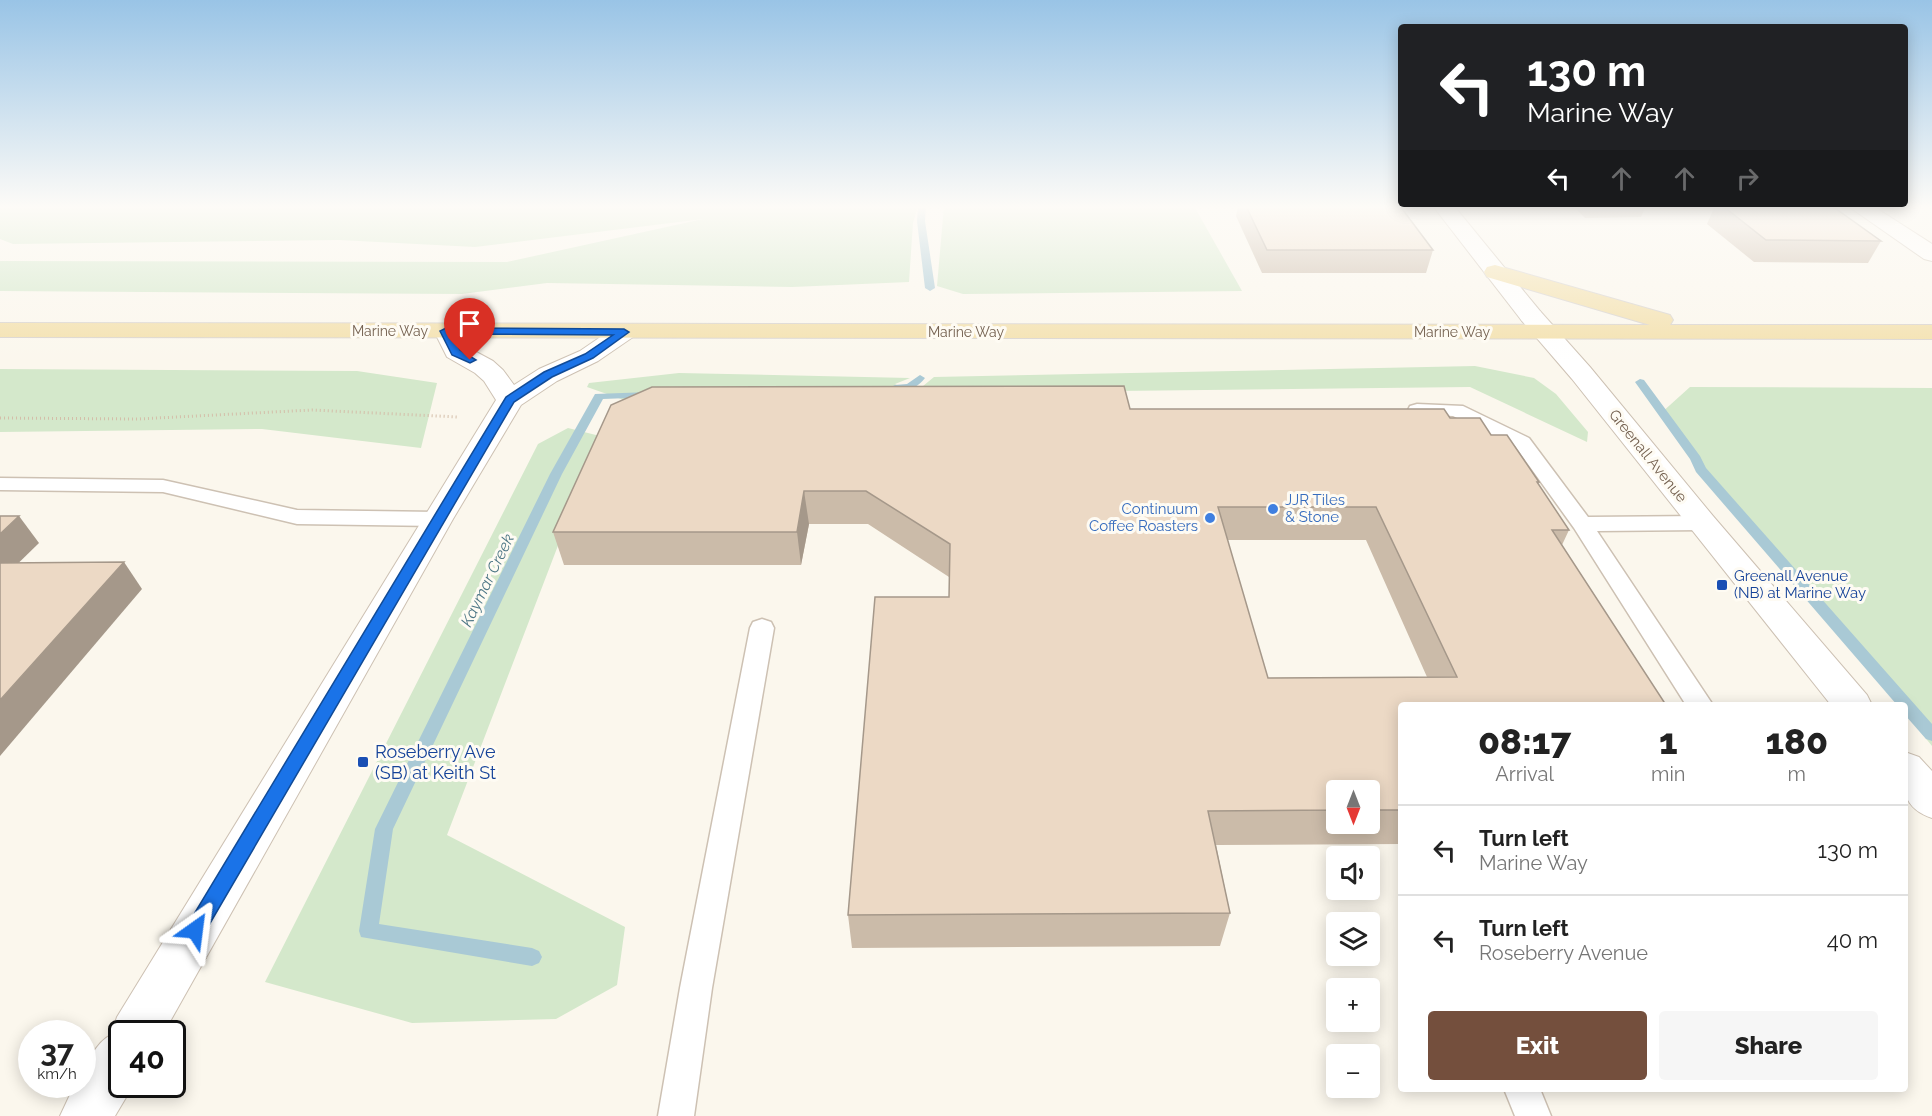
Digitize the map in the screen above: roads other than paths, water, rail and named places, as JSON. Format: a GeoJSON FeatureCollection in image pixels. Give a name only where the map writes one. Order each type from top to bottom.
{"type":"FeatureCollection","features":[{"type":"Feature","properties":{"kind":"main road"},"geometry":{"type":"LineString","coordinates":[[1495,272],[1557,292],[1703,332]]}},
{"type":"Feature","properties":{"kind":"main road","name":"Marine Way"},"geometry":{"type":"LineString","coordinates":[[0,330],[624,332],[1538,324],[1703,332],[1932,332]]}},
{"type":"Feature","properties":{"kind":"street","name":"Greenall Avenue"},"geometry":{"type":"LineString","coordinates":[[1484,258],[1850,702]]}},
{"type":"Feature","properties":{"kind":"street"},"geometry":{"type":"LineString","coordinates":[[446,331],[456,352],[484,367],[494,376],[504,410]]}},
{"type":"Feature","properties":{"kind":"street"},"geometry":{"type":"LineString","coordinates":[[143,1020],[437,519],[504,410],[548,375],[589,356],[624,332]]}},
{"type":"Feature","properties":{"kind":"street"},"geometry":{"type":"LineString","coordinates":[[1908,772],[1932,801]]}},
{"type":"Feature","properties":{"kind":"street"},"geometry":{"type":"LineString","coordinates":[[86,1116],[108,1079]]}},
{"type":"Feature","properties":{"kind":"lane"},"geometry":{"type":"LineString","coordinates":[[1396,410],[1456,410],[1522,442],[1582,524],[1698,702]]}},
{"type":"Feature","properties":{"kind":"lane"},"geometry":{"type":"LineString","coordinates":[[0,483],[163,486],[297,517],[437,519]]}},
{"type":"Feature","properties":{"kind":"lane"},"geometry":{"type":"LineString","coordinates":[[1582,524],[1702,524]]}},
{"type":"Feature","properties":{"kind":"lane"},"geometry":{"type":"LineString","coordinates":[[676,1116],[696,987],[762,628]]}},
{"type":"Feature","properties":{"kind":"lane"},"geometry":{"type":"LineString","coordinates":[[1523,1092],[1533,1116]]}},
{"type":"Feature","properties":{"kind":"waterway","name":"Kaymar Creek"},"geometry":{"type":"LineString","coordinates":[[926,258],[930,288]]}},
{"type":"Feature","properties":{"kind":"waterway","name":"Kaymar Creek"},"geometry":{"type":"LineString","coordinates":[[895,388],[910,387],[920,378]]}},
{"type":"Feature","properties":{"kind":"waterway"},"geometry":{"type":"LineString","coordinates":[[1640,382],[1696,459],[1700,469],[1903,702]]}},
{"type":"Feature","properties":{"kind":"waterway","name":"Kaymar Creek"},"geometry":{"type":"LineString","coordinates":[[532,957],[368,931],[384,829],[556,474],[599,396],[650,395]]}},
{"type":"Feature","properties":{"kind":"waterway"},"geometry":{"type":"LineString","coordinates":[[1908,707],[1932,735]]}},
{"type":"Feature","properties":{"kind":"place","name":"JJR Tiles & Stone"},"geometry":{"type":"Point","coordinates":[1273,509]}},
{"type":"Feature","properties":{"kind":"place","name":"Continuum Coffee Roasters"},"geometry":{"type":"Point","coordinates":[1210,518]}},
{"type":"Feature","properties":{"kind":"place","name":"Greenall Avenue (NB) at Marine Way"},"geometry":{"type":"Point","coordinates":[1722,585]}},
{"type":"Feature","properties":{"kind":"place","name":"Roseberry Ave (SB) at Keith St"},"geometry":{"type":"Point","coordinates":[363,762]}}]}
